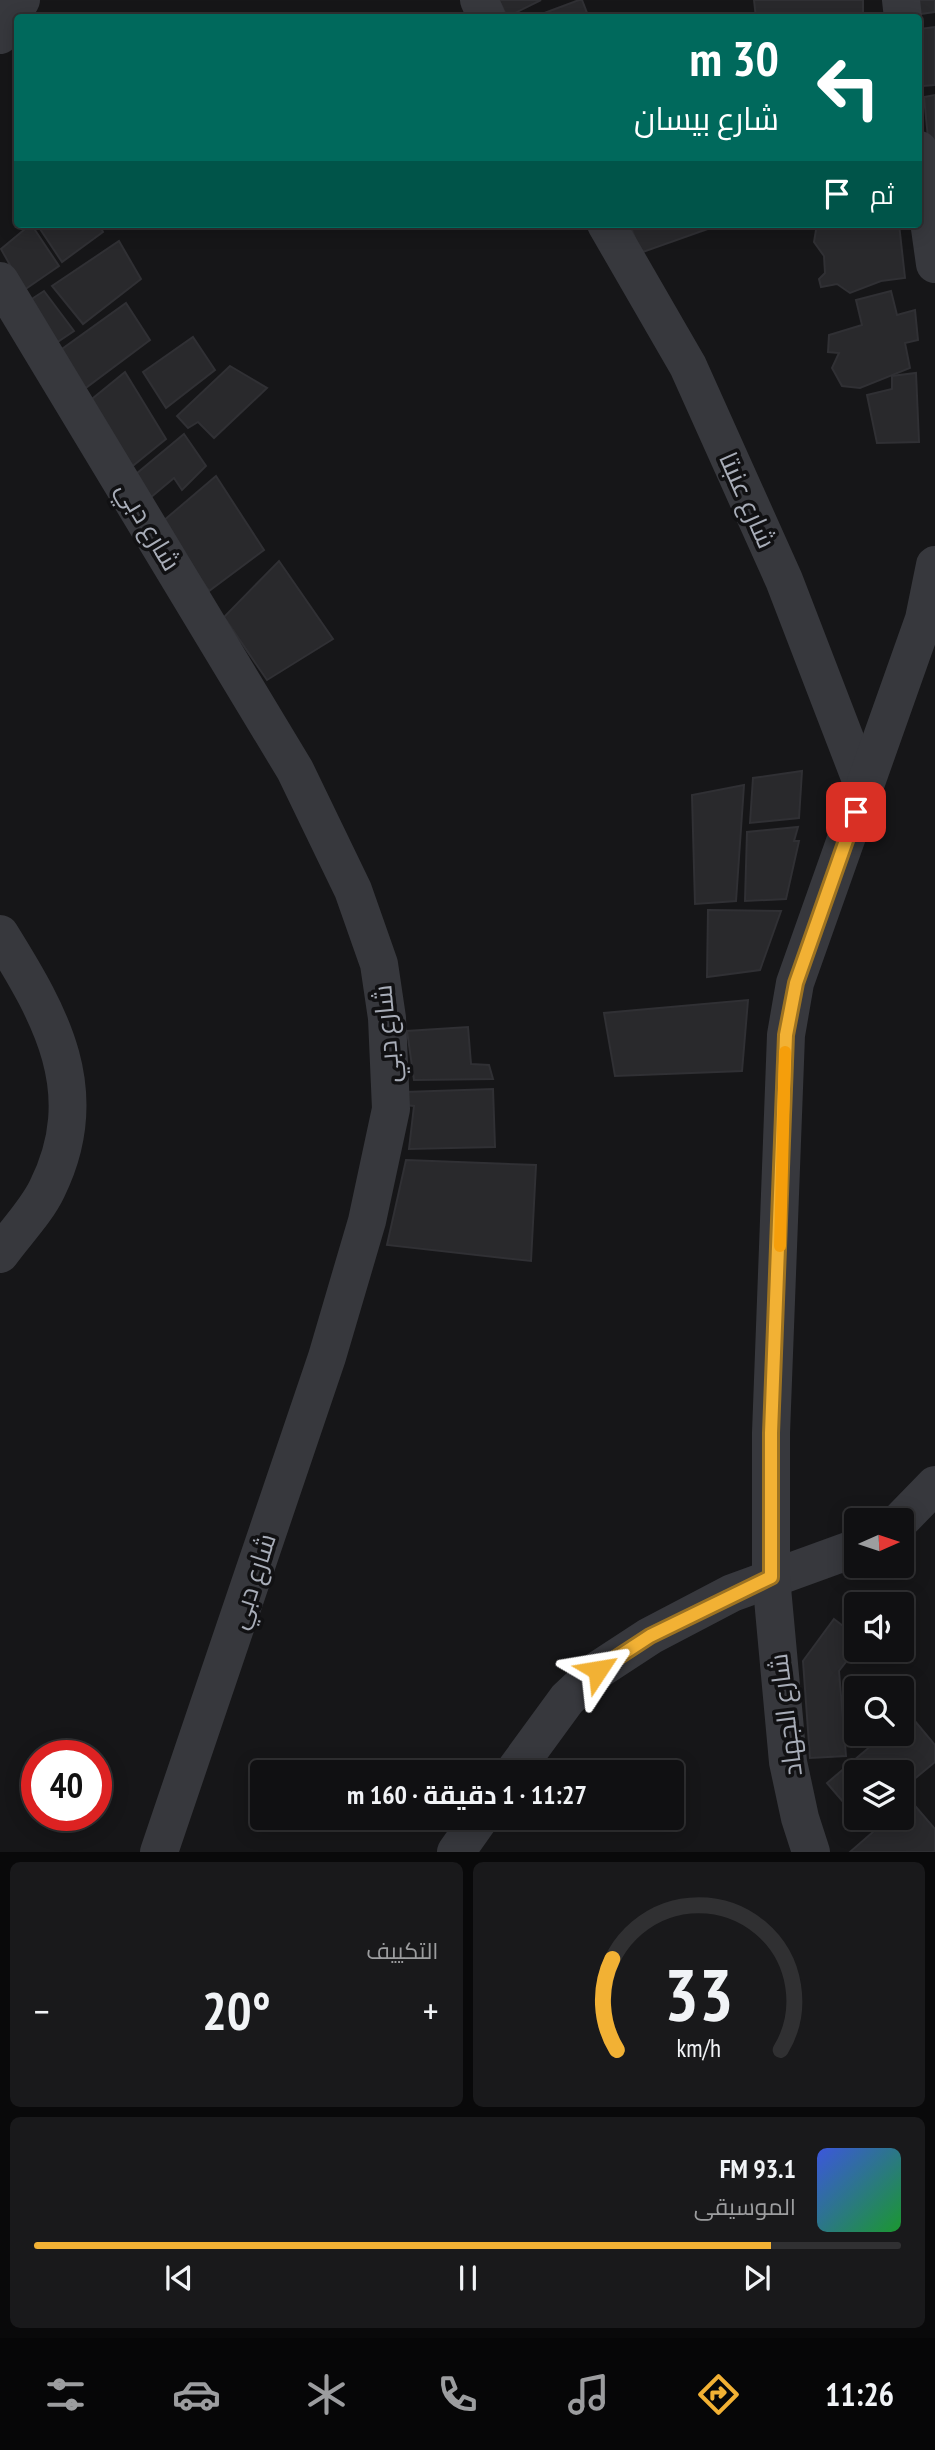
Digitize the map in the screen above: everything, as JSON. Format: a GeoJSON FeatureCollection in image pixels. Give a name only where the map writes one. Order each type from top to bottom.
{"type":"FeatureCollection","features":[{"type":"Feature","properties":{"kind":"street"},"geometry":{"type":"LineString","coordinates":[[0,35],[21,0]]}},
{"type":"Feature","properties":{"kind":"street"},"geometry":{"type":"LineString","coordinates":[[922,171],[935,264]]}},
{"type":"Feature","properties":{"kind":"street","name":"شارع عنبتا"},"geometry":{"type":"LineString","coordinates":[[608,228],[688,366],[783,579],[864,788]]}},
{"type":"Feature","properties":{"kind":"street","name":"شارع دبي"},"geometry":{"type":"LineString","coordinates":[[0,281],[295,770],[353,890],[379,964],[387,1018],[391,1109],[367,1220],[327,1357],[159,1852]]}},
{"type":"Feature","properties":{"kind":"street","name":"شارع الجهاد"},"geometry":{"type":"LineString","coordinates":[[811,1852],[800,1818],[788,1762],[771,1577],[771,1433],[786,1035],[796,983],[924,619],[935,565]]}},
{"type":"Feature","properties":{"kind":"street"},"geometry":{"type":"LineString","coordinates":[[0,934],[39,997],[63,1055],[67,1108],[62,1147],[47,1190],[0,1254]]}},
{"type":"Feature","properties":{"kind":"street"},"geometry":{"type":"LineString","coordinates":[[913,1508],[935,1485]]}},
{"type":"Feature","properties":{"kind":"street"},"geometry":{"type":"LineString","coordinates":[[522,1760],[567,1699],[598,1670],[650,1636],[771,1577],[844,1553]]}},
{"type":"Feature","properties":{"kind":"street"},"geometry":{"type":"LineString","coordinates":[[456,1852],[472,1830]]}},
{"type":"Feature","properties":{"kind":"building"},"geometry":{"type":"Polygon","coordinates":[[[499,0],[541,0],[513,14],[506,14],[499,0]]]}},
{"type":"Feature","properties":{"kind":"building"},"geometry":{"type":"Polygon","coordinates":[[[582,0],[587,14],[542,14],[582,0]]]}},
{"type":"Feature","properties":{"kind":"building"},"geometry":{"type":"Polygon","coordinates":[[[754,0],[863,0],[863,14],[756,14],[754,0]]]}},
{"type":"Feature","properties":{"kind":"building"},"geometry":{"type":"Polygon","coordinates":[[[911,0],[935,0],[935,12],[913,14],[911,0]]]}},
{"type":"Feature","properties":{"kind":"building"},"geometry":{"type":"Polygon","coordinates":[[[935,27],[935,85],[923,86],[922,29],[935,27]]]}},
{"type":"Feature","properties":{"kind":"building"},"geometry":{"type":"Polygon","coordinates":[[[935,95],[935,153],[929,148],[924,97],[935,95]]]}},
{"type":"Feature","properties":{"kind":"building"},"geometry":{"type":"Polygon","coordinates":[[[26,228],[34,228],[59,266],[24,290],[1,249],[26,228]]]}},
{"type":"Feature","properties":{"kind":"building"},"geometry":{"type":"Polygon","coordinates":[[[39,228],[101,228],[103,232],[62,262],[39,228]]]}},
{"type":"Feature","properties":{"kind":"building"},"geometry":{"type":"Polygon","coordinates":[[[631,228],[711,228],[640,253],[631,228]]]}},
{"type":"Feature","properties":{"kind":"building"},"geometry":{"type":"Polygon","coordinates":[[[816,228],[899,228],[905,278],[881,281],[850,293],[837,284],[821,287],[819,279],[825,273],[824,256],[814,242],[816,228]]]}},
{"type":"Feature","properties":{"kind":"building"},"geometry":{"type":"Polygon","coordinates":[[[119,241],[141,279],[83,324],[52,286],[119,241]]]}},
{"type":"Feature","properties":{"kind":"building"},"geometry":{"type":"Polygon","coordinates":[[[44,291],[74,331],[50,347],[24,304],[44,291]]]}},
{"type":"Feature","properties":{"kind":"building"},"geometry":{"type":"Polygon","coordinates":[[[891,291],[897,315],[915,310],[918,340],[905,343],[910,368],[860,388],[842,386],[832,368],[839,353],[828,352],[829,335],[862,325],[856,300],[891,291]]]}},
{"type":"Feature","properties":{"kind":"building"},"geometry":{"type":"Polygon","coordinates":[[[126,303],[150,340],[83,390],[55,354],[126,303]]]}},
{"type":"Feature","properties":{"kind":"building"},"geometry":{"type":"Polygon","coordinates":[[[193,337],[215,370],[166,408],[143,372],[193,337]]]}},
{"type":"Feature","properties":{"kind":"building"},"geometry":{"type":"Polygon","coordinates":[[[230,366],[267,388],[214,438],[198,422],[188,428],[177,416],[230,366]]]}},
{"type":"Feature","properties":{"kind":"building"},"geometry":{"type":"Polygon","coordinates":[[[125,372],[166,439],[129,469],[87,403],[125,372]]]}},
{"type":"Feature","properties":{"kind":"building"},"geometry":{"type":"Polygon","coordinates":[[[916,373],[919,442],[877,443],[867,395],[892,389],[892,376],[916,373]]]}},
{"type":"Feature","properties":{"kind":"building"},"geometry":{"type":"Polygon","coordinates":[[[184,434],[206,466],[182,490],[174,478],[144,503],[130,479],[184,434]]]}},
{"type":"Feature","properties":{"kind":"building"},"geometry":{"type":"Polygon","coordinates":[[[216,476],[264,550],[209,591],[162,522],[216,476]]]}},
{"type":"Feature","properties":{"kind":"building"},"geometry":{"type":"Polygon","coordinates":[[[279,561],[333,639],[267,680],[224,617],[279,561]]]}},
{"type":"Feature","properties":{"kind":"building"},"geometry":{"type":"Polygon","coordinates":[[[802,771],[799,818],[750,823],[753,778],[802,771]]]}},
{"type":"Feature","properties":{"kind":"building"},"geometry":{"type":"Polygon","coordinates":[[[744,785],[736,901],[695,904],[692,795],[744,785]]]}},
{"type":"Feature","properties":{"kind":"building"},"geometry":{"type":"Polygon","coordinates":[[[798,827],[794,841],[799,841],[786,899],[745,901],[747,832],[798,827]]]}},
{"type":"Feature","properties":{"kind":"building"},"geometry":{"type":"Polygon","coordinates":[[[708,910],[781,911],[760,970],[707,977],[708,910]]]}},
{"type":"Feature","properties":{"kind":"building"},"geometry":{"type":"Polygon","coordinates":[[[748,1000],[742,1071],[615,1076],[604,1013],[748,1000]]]}},
{"type":"Feature","properties":{"kind":"building"},"geometry":{"type":"Polygon","coordinates":[[[468,1027],[471,1064],[489,1065],[493,1079],[414,1080],[407,1031],[468,1027]]]}},
{"type":"Feature","properties":{"kind":"building"},"geometry":{"type":"Polygon","coordinates":[[[493,1089],[495,1147],[409,1149],[414,1106],[405,1105],[405,1092],[493,1089]]]}},
{"type":"Feature","properties":{"kind":"building"},"geometry":{"type":"Polygon","coordinates":[[[406,1160],[536,1165],[531,1261],[387,1245],[406,1160]]]}},
{"type":"Feature","properties":{"kind":"building"},"geometry":{"type":"Polygon","coordinates":[[[834,1619],[844,1627],[846,1662],[839,1671],[846,1756],[810,1758],[803,1661],[834,1619]]]}},
{"type":"Feature","properties":{"kind":"building"},"geometry":{"type":"Polygon","coordinates":[[[914,1720],[935,1745],[935,1762],[914,1779],[914,1760],[854,1760],[871,1746],[914,1746],[914,1720]]]}},
{"type":"Feature","properties":{"kind":"building"},"geometry":{"type":"Polygon","coordinates":[[[844,1769],[844,1803],[827,1783],[844,1769]]]}},
{"type":"Feature","properties":{"kind":"building"},"geometry":{"type":"Polygon","coordinates":[[[914,1805],[935,1829],[935,1852],[850,1852],[875,1830],[914,1830],[914,1805]]]}},
{"type":"Feature","properties":{"kind":"slow traffic"},"geometry":{"type":"LineString","coordinates":[[780,1246],[785,1052]]}},
{"type":"Feature","properties":{"kind":"route"},"geometry":{"type":"LineString","coordinates":[[598,1670],[650,1636],[771,1577],[771,1433],[786,1035],[796,983],[856,812]]}}]}
